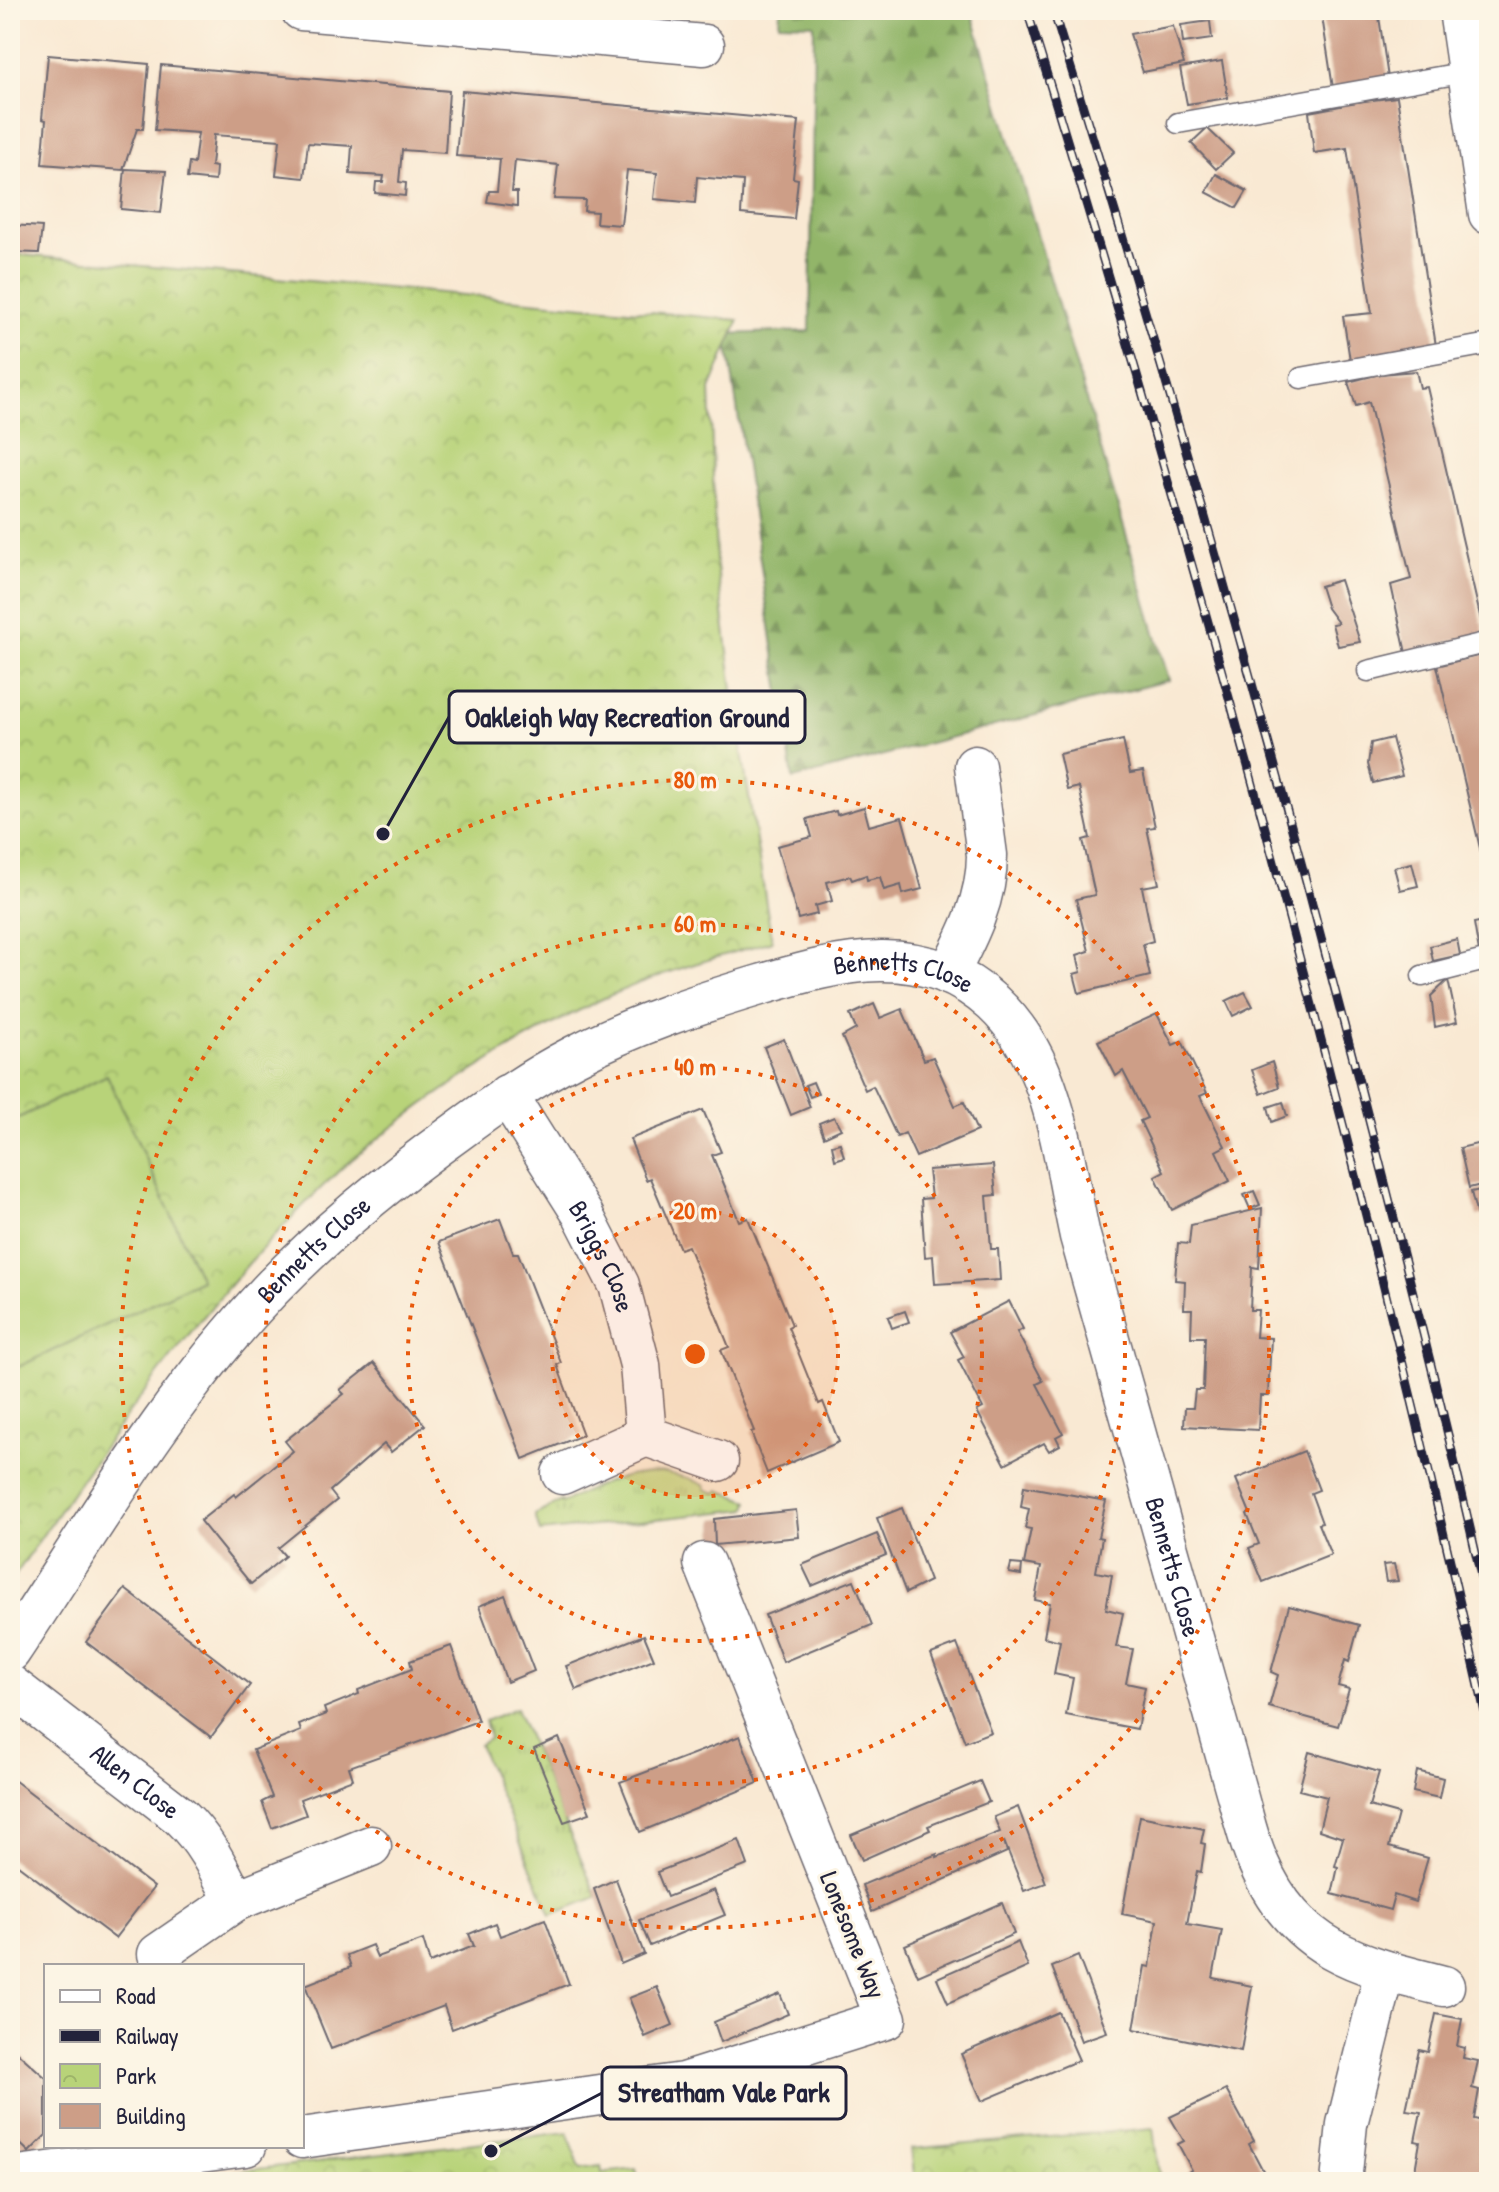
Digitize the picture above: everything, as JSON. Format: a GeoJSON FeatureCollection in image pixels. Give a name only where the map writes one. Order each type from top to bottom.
{"type":"FeatureCollection","features":[{"type":"Feature","properties":{"kind":"street"},"geometry":{"type":"LineString","coordinates":[[301,10],[704,45]]}},
{"type":"Feature","properties":{"kind":"street"},"geometry":{"type":"LineString","coordinates":[[1470,17],[1467,72],[1489,214]]}},
{"type":"Feature","properties":{"kind":"street"},"geometry":{"type":"LineString","coordinates":[[948,974],[970,931],[987,870],[975,766]]}},
{"type":"Feature","properties":{"kind":"street","name":"Bennetts Close"},"geometry":{"type":"LineString","coordinates":[[10,1652],[182,1396],[228,1339],[269,1291],[317,1244],[427,1153],[507,1095],[573,1057],[683,1009],[812,970],[874,960],[896,960],[930,967],[979,992],[1009,1019],[1043,1075],[1080,1236],[1257,1861],[1279,1899],[1310,1935],[1357,1962],[1444,1986]]}},
{"type":"Feature","properties":{"kind":"street","name":"Briggs Close"},"geometry":{"type":"LineString","coordinates":[[507,1095],[583,1215],[619,1285],[640,1365],[646,1436]]}},
{"type":"Feature","properties":{"kind":"street"},"geometry":{"type":"LineString","coordinates":[[562,1474],[646,1436],[718,1461]]}},
{"type":"Feature","properties":{"kind":"street","name":"Lonesome Way"},"geometry":{"type":"LineString","coordinates":[[304,2138],[683,2083],[886,2019],[704,1563]]}},
{"type":"Feature","properties":{"kind":"street","name":"Allen Close"},"geometry":{"type":"LineString","coordinates":[[10,1685],[197,1832],[235,1901]]}},
{"type":"Feature","properties":{"kind":"street"},"geometry":{"type":"LineString","coordinates":[[158,1954],[235,1901],[371,1846]]}},
{"type":"Feature","properties":{"kind":"street"},"geometry":{"type":"LineString","coordinates":[[1341,2182],[1347,2124],[1385,1971]]}},
{"type":"Feature","properties":{"kind":"street"},"geometry":{"type":"LineString","coordinates":[[10,2177],[231,2148]]}},
{"type":"Feature","properties":{"kind":"lane"},"geometry":{"type":"LineString","coordinates":[[1178,123],[1467,72]]}},
{"type":"Feature","properties":{"kind":"lane"},"geometry":{"type":"LineString","coordinates":[[1301,378],[1489,344]]}},
{"type":"Feature","properties":{"kind":"lane"},"geometry":{"type":"LineString","coordinates":[[1368,671],[1489,642]]}},
{"type":"Feature","properties":{"kind":"lane"},"geometry":{"type":"LineString","coordinates":[[1422,976],[1489,959]]}},
{"type":"Feature","properties":{"kind":"green space"},"geometry":{"type":"Polygon","coordinates":[[[780,10],[971,10],[1169,680],[793,779],[726,334],[810,331],[814,24],[779,23],[780,10]]]}},
{"type":"Feature","properties":{"kind":"green space"},"geometry":{"type":"Polygon","coordinates":[[[10,254],[739,320],[710,389],[716,560],[738,728],[772,941],[663,974],[572,1014],[465,1076],[348,1163],[249,1263],[164,1366],[10,1583],[10,254]]]}},
{"type":"Feature","properties":{"kind":"green space"},"geometry":{"type":"Polygon","coordinates":[[[107,1075],[201,1280],[10,1371],[10,1122],[107,1075]]]}},
{"type":"Feature","properties":{"kind":"green space"},"geometry":{"type":"Polygon","coordinates":[[[661,1472],[689,1478],[706,1486],[705,1489],[716,1493],[719,1490],[749,1501],[747,1509],[540,1532],[535,1515],[561,1501],[621,1478],[661,1472]]]}},
{"type":"Feature","properties":{"kind":"green space"},"geometry":{"type":"Polygon","coordinates":[[[516,1708],[597,1897],[551,1915],[479,1745],[490,1738],[485,1721],[516,1708]]]}},
{"type":"Feature","properties":{"kind":"green space"},"geometry":{"type":"Polygon","coordinates":[[[1153,2128],[1160,2182],[915,2182],[911,2149],[1153,2128]]]}},
{"type":"Feature","properties":{"kind":"green space"},"geometry":{"type":"Polygon","coordinates":[[[568,2132],[580,2169],[601,2166],[602,2173],[636,2169],[639,2182],[149,2182],[568,2132]]]}},
{"type":"Feature","properties":{"kind":"building"},"geometry":{"type":"Polygon","coordinates":[[[1321,10],[1378,10],[1388,78],[1333,88],[1321,10]]]}},
{"type":"Feature","properties":{"kind":"building"},"geometry":{"type":"Polygon","coordinates":[[[1210,21],[1212,39],[1183,43],[1181,25],[1210,21]]]}},
{"type":"Feature","properties":{"kind":"building"},"geometry":{"type":"Polygon","coordinates":[[[1173,26],[1184,64],[1143,72],[1130,34],[1173,26]]]}},
{"type":"Feature","properties":{"kind":"building"},"geometry":{"type":"Polygon","coordinates":[[[48,55],[149,64],[143,129],[137,129],[123,170],[42,164],[46,120],[42,119],[48,55]]]}},
{"type":"Feature","properties":{"kind":"building"},"geometry":{"type":"Polygon","coordinates":[[[1222,61],[1228,98],[1187,104],[1180,68],[1222,61]]]}},
{"type":"Feature","properties":{"kind":"building"},"geometry":{"type":"Polygon","coordinates":[[[161,65],[449,91],[445,153],[402,150],[399,182],[406,183],[405,196],[375,193],[376,182],[383,182],[384,176],[350,174],[352,146],[308,143],[304,178],[276,175],[280,140],[214,135],[211,166],[216,167],[215,181],[187,178],[189,163],[194,164],[198,133],[155,130],[161,65]]]}},
{"type":"Feature","properties":{"kind":"building"},"geometry":{"type":"Polygon","coordinates":[[[462,91],[799,121],[793,178],[798,179],[794,219],[741,214],[743,181],[697,177],[695,203],[654,199],[657,173],[627,170],[621,225],[596,223],[597,212],[584,211],[585,200],[554,199],[558,165],[515,160],[512,192],[517,192],[517,206],[487,202],[489,191],[497,191],[500,159],[456,156],[462,91]]]}},
{"type":"Feature","properties":{"kind":"building"},"geometry":{"type":"Polygon","coordinates":[[[1397,97],[1436,346],[1350,360],[1343,316],[1372,313],[1347,148],[1314,153],[1309,112],[1341,104],[1397,97]]]}},
{"type":"Feature","properties":{"kind":"building"},"geometry":{"type":"Polygon","coordinates":[[[1207,128],[1233,153],[1216,169],[1191,143],[1207,128]]]}},
{"type":"Feature","properties":{"kind":"building"},"geometry":{"type":"Polygon","coordinates":[[[125,169],[166,171],[161,213],[121,209],[125,169]]]}},
{"type":"Feature","properties":{"kind":"building"},"geometry":{"type":"Polygon","coordinates":[[[1216,174],[1247,191],[1237,208],[1206,192],[1216,174]]]}},
{"type":"Feature","properties":{"kind":"building"},"geometry":{"type":"Polygon","coordinates":[[[10,225],[42,227],[39,253],[10,252],[10,225]]]}},
{"type":"Feature","properties":{"kind":"building"},"geometry":{"type":"Polygon","coordinates":[[[1416,371],[1420,388],[1427,387],[1484,633],[1406,653],[1391,585],[1411,579],[1369,402],[1356,406],[1348,382],[1380,374],[1416,371]]]}},
{"type":"Feature","properties":{"kind":"building"},"geometry":{"type":"Polygon","coordinates":[[[1340,580],[1360,642],[1338,646],[1332,624],[1338,623],[1327,608],[1320,586],[1340,580]]]}},
{"type":"Feature","properties":{"kind":"building"},"geometry":{"type":"Polygon","coordinates":[[[1489,653],[1489,882],[1488,882],[1437,666],[1489,653]]]}},
{"type":"Feature","properties":{"kind":"building"},"geometry":{"type":"Polygon","coordinates":[[[1392,738],[1402,776],[1373,783],[1368,764],[1371,743],[1392,738]]]}},
{"type":"Feature","properties":{"kind":"building"},"geometry":{"type":"Polygon","coordinates":[[[1123,740],[1130,773],[1143,771],[1155,827],[1147,828],[1159,884],[1142,887],[1153,941],[1143,944],[1150,976],[1079,993],[1074,974],[1081,972],[1077,955],[1089,951],[1076,899],[1095,895],[1083,840],[1090,838],[1079,787],[1067,790],[1059,754],[1123,740]]]}},
{"type":"Feature","properties":{"kind":"building"},"geometry":{"type":"Polygon","coordinates":[[[864,807],[869,826],[902,817],[922,889],[903,894],[901,885],[884,890],[880,877],[867,880],[866,875],[852,880],[850,876],[827,882],[832,901],[815,906],[817,914],[798,919],[777,846],[812,837],[807,819],[864,807]]]}},
{"type":"Feature","properties":{"kind":"building"},"geometry":{"type":"Polygon","coordinates":[[[1412,863],[1418,886],[1400,890],[1394,867],[1412,863]]]}},
{"type":"Feature","properties":{"kind":"building"},"geometry":{"type":"Polygon","coordinates":[[[1489,920],[1489,949],[1479,952],[1474,923],[1489,920]]]}},
{"type":"Feature","properties":{"kind":"building"},"geometry":{"type":"Polygon","coordinates":[[[1457,939],[1460,955],[1433,961],[1430,946],[1457,939]]]}},
{"type":"Feature","properties":{"kind":"building"},"geometry":{"type":"Polygon","coordinates":[[[1448,980],[1457,1022],[1435,1027],[1431,996],[1448,980]]]}},
{"type":"Feature","properties":{"kind":"building"},"geometry":{"type":"Polygon","coordinates":[[[1245,992],[1253,1006],[1233,1016],[1226,1001],[1245,992]]]}},
{"type":"Feature","properties":{"kind":"building"},"geometry":{"type":"Polygon","coordinates":[[[874,1004],[880,1018],[902,1009],[924,1060],[933,1057],[955,1106],[964,1102],[977,1131],[916,1157],[905,1133],[897,1137],[873,1086],[865,1090],[842,1037],[856,1029],[850,1015],[874,1004]]]}},
{"type":"Feature","properties":{"kind":"building"},"geometry":{"type":"Polygon","coordinates":[[[1157,1014],[1173,1045],[1182,1041],[1207,1093],[1200,1096],[1225,1146],[1216,1151],[1230,1181],[1172,1210],[1155,1176],[1164,1171],[1140,1121],[1147,1118],[1123,1071],[1116,1076],[1098,1041],[1157,1014]]]}},
{"type":"Feature","properties":{"kind":"building"},"geometry":{"type":"Polygon","coordinates":[[[784,1039],[810,1107],[791,1115],[764,1047],[784,1039]]]}},
{"type":"Feature","properties":{"kind":"building"},"geometry":{"type":"Polygon","coordinates":[[[1272,1062],[1279,1087],[1261,1094],[1252,1070],[1272,1062]]]}},
{"type":"Feature","properties":{"kind":"building"},"geometry":{"type":"Polygon","coordinates":[[[813,1082],[818,1094],[810,1097],[805,1085],[813,1082]]]}},
{"type":"Feature","properties":{"kind":"building"},"geometry":{"type":"Polygon","coordinates":[[[1283,1102],[1287,1116],[1272,1122],[1268,1107],[1283,1102]]]}},
{"type":"Feature","properties":{"kind":"building"},"geometry":{"type":"Polygon","coordinates":[[[703,1110],[721,1152],[712,1155],[739,1221],[748,1218],[792,1325],[788,1327],[819,1404],[823,1402],[839,1442],[767,1473],[751,1432],[754,1431],[721,1350],[729,1347],[688,1246],[680,1249],[650,1178],[646,1180],[630,1139],[703,1110]]]}},
{"type":"Feature","properties":{"kind":"building"},"geometry":{"type":"Polygon","coordinates":[[[834,1117],[841,1129],[824,1137],[819,1123],[834,1117]]]}},
{"type":"Feature","properties":{"kind":"building"},"geometry":{"type":"Polygon","coordinates":[[[1489,1141],[1489,1183],[1469,1188],[1460,1148],[1489,1141]]]}},
{"type":"Feature","properties":{"kind":"building"},"geometry":{"type":"Polygon","coordinates":[[[840,1143],[844,1157],[835,1160],[832,1145],[840,1143]]]}},
{"type":"Feature","properties":{"kind":"building"},"geometry":{"type":"Polygon","coordinates":[[[993,1165],[996,1195],[987,1196],[991,1249],[998,1249],[1000,1280],[935,1284],[933,1256],[925,1257],[921,1199],[931,1198],[928,1170],[993,1165]]]}},
{"type":"Feature","properties":{"kind":"building"},"geometry":{"type":"Polygon","coordinates":[[[1489,1188],[1489,1213],[1477,1216],[1471,1192],[1489,1188]]]}},
{"type":"Feature","properties":{"kind":"building"},"geometry":{"type":"Polygon","coordinates":[[[1254,1191],[1260,1205],[1250,1209],[1244,1195],[1254,1191]]]}},
{"type":"Feature","properties":{"kind":"building"},"geometry":{"type":"Polygon","coordinates":[[[1262,1208],[1259,1268],[1252,1267],[1250,1310],[1258,1310],[1256,1337],[1271,1338],[1268,1396],[1260,1396],[1258,1430],[1184,1426],[1185,1408],[1193,1408],[1195,1390],[1203,1390],[1205,1337],[1191,1337],[1192,1309],[1184,1309],[1185,1281],[1175,1280],[1178,1243],[1189,1244],[1191,1225],[1262,1208]]]}},
{"type":"Feature","properties":{"kind":"building"},"geometry":{"type":"Polygon","coordinates":[[[500,1219],[513,1253],[518,1253],[561,1363],[557,1365],[583,1435],[523,1459],[439,1242],[500,1219]]]}},
{"type":"Feature","properties":{"kind":"building"},"geometry":{"type":"Polygon","coordinates":[[[1009,1301],[1023,1329],[1017,1332],[1043,1381],[1037,1384],[1063,1433],[1056,1437],[1060,1445],[1049,1451],[1044,1443],[1005,1464],[977,1411],[983,1408],[958,1360],[964,1357],[950,1332],[1009,1301]]]}},
{"type":"Feature","properties":{"kind":"building"},"geometry":{"type":"Polygon","coordinates":[[[905,1311],[909,1322],[892,1328],[888,1317],[905,1311]]]}},
{"type":"Feature","properties":{"kind":"building"},"geometry":{"type":"Polygon","coordinates":[[[374,1363],[425,1425],[391,1452],[384,1444],[330,1491],[337,1500],[278,1548],[285,1556],[251,1584],[200,1521],[234,1494],[236,1497],[293,1451],[285,1441],[344,1394],[340,1390],[374,1363]]]}},
{"type":"Feature","properties":{"kind":"building"},"geometry":{"type":"Polygon","coordinates":[[[1304,1451],[1319,1490],[1311,1493],[1322,1523],[1318,1524],[1331,1555],[1263,1582],[1249,1548],[1259,1544],[1236,1479],[1304,1451]]]}},
{"type":"Feature","properties":{"kind":"building"},"geometry":{"type":"Polygon","coordinates":[[[1024,1486],[1106,1501],[1098,1537],[1102,1538],[1096,1572],[1112,1575],[1106,1609],[1123,1613],[1116,1647],[1133,1649],[1126,1683],[1145,1687],[1137,1729],[1066,1715],[1073,1678],[1054,1674],[1060,1641],[1044,1637],[1050,1603],[1035,1600],[1041,1567],[1024,1564],[1031,1529],[1025,1528],[1029,1509],[1021,1507],[1024,1486]]]}},
{"type":"Feature","properties":{"kind":"building"},"geometry":{"type":"Polygon","coordinates":[[[902,1508],[930,1581],[906,1593],[877,1518],[902,1508]]]}},
{"type":"Feature","properties":{"kind":"building"},"geometry":{"type":"Polygon","coordinates":[[[796,1510],[799,1537],[715,1545],[714,1519],[796,1510]]]}},
{"type":"Feature","properties":{"kind":"building"},"geometry":{"type":"Polygon","coordinates":[[[877,1534],[886,1555],[812,1586],[802,1565],[877,1534]]]}},
{"type":"Feature","properties":{"kind":"building"},"geometry":{"type":"Polygon","coordinates":[[[1011,1564],[1022,1565],[1021,1575],[1009,1573],[1011,1564]]]}},
{"type":"Feature","properties":{"kind":"building"},"geometry":{"type":"Polygon","coordinates":[[[1394,1564],[1398,1581],[1386,1582],[1383,1565],[1394,1564]]]}},
{"type":"Feature","properties":{"kind":"building"},"geometry":{"type":"Polygon","coordinates":[[[854,1580],[872,1625],[783,1662],[765,1615],[854,1580]]]}},
{"type":"Feature","properties":{"kind":"building"},"geometry":{"type":"Polygon","coordinates":[[[125,1589],[250,1685],[211,1737],[86,1642],[125,1589]]]}},
{"type":"Feature","properties":{"kind":"building"},"geometry":{"type":"Polygon","coordinates":[[[505,1595],[534,1671],[507,1682],[479,1606],[505,1595]]]}},
{"type":"Feature","properties":{"kind":"building"},"geometry":{"type":"Polygon","coordinates":[[[1289,1606],[1359,1625],[1349,1662],[1345,1660],[1338,1686],[1349,1689],[1338,1726],[1269,1707],[1278,1675],[1271,1672],[1289,1606]]]}},
{"type":"Feature","properties":{"kind":"building"},"geometry":{"type":"Polygon","coordinates":[[[644,1635],[654,1659],[576,1690],[566,1666],[644,1635]]]}},
{"type":"Feature","properties":{"kind":"building"},"geometry":{"type":"Polygon","coordinates":[[[957,1644],[991,1732],[965,1742],[931,1654],[957,1644]]]}},
{"type":"Feature","properties":{"kind":"building"},"geometry":{"type":"Polygon","coordinates":[[[451,1646],[478,1721],[349,1767],[353,1779],[300,1799],[306,1815],[272,1828],[262,1802],[272,1797],[253,1750],[301,1731],[299,1725],[326,1714],[324,1708],[359,1694],[358,1690],[412,1669],[410,1661],[451,1646]]]}},
{"type":"Feature","properties":{"kind":"building"},"geometry":{"type":"Polygon","coordinates":[[[740,1736],[758,1783],[640,1832],[620,1782],[740,1736]]]}},
{"type":"Feature","properties":{"kind":"building"},"geometry":{"type":"Polygon","coordinates":[[[559,1738],[590,1813],[564,1822],[534,1749],[559,1738]]]}},
{"type":"Feature","properties":{"kind":"building"},"geometry":{"type":"Polygon","coordinates":[[[1309,1752],[1379,1772],[1369,1806],[1398,1814],[1389,1847],[1428,1858],[1415,1902],[1394,1895],[1390,1910],[1332,1894],[1338,1867],[1335,1866],[1343,1838],[1319,1830],[1327,1797],[1299,1790],[1309,1752]]]}},
{"type":"Feature","properties":{"kind":"building"},"geometry":{"type":"Polygon","coordinates":[[[1417,1771],[1443,1778],[1439,1798],[1413,1792],[1417,1771]]]}},
{"type":"Feature","properties":{"kind":"building"},"geometry":{"type":"Polygon","coordinates":[[[10,1777],[154,1887],[115,1938],[10,1859],[10,1777]]]}},
{"type":"Feature","properties":{"kind":"building"},"geometry":{"type":"Polygon","coordinates":[[[980,1781],[989,1802],[928,1826],[930,1830],[862,1860],[851,1835],[980,1781]]]}},
{"type":"Feature","properties":{"kind":"building"},"geometry":{"type":"Polygon","coordinates":[[[1018,1807],[1046,1883],[1024,1891],[1004,1841],[1007,1852],[872,1912],[862,1885],[1000,1832],[994,1817],[1018,1807]]]}},
{"type":"Feature","properties":{"kind":"building"},"geometry":{"type":"Polygon","coordinates":[[[1140,1816],[1204,1829],[1201,1872],[1197,1871],[1187,1924],[1222,1930],[1213,1978],[1252,1986],[1241,2051],[1134,2029],[1145,1966],[1150,1967],[1157,1921],[1122,1914],[1140,1816]]]}},
{"type":"Feature","properties":{"kind":"building"},"geometry":{"type":"Polygon","coordinates":[[[739,1840],[748,1865],[667,1897],[657,1872],[739,1840]]]}},
{"type":"Feature","properties":{"kind":"building"},"geometry":{"type":"Polygon","coordinates":[[[616,1879],[644,1954],[621,1964],[594,1889],[616,1879]]]}},
{"type":"Feature","properties":{"kind":"building"},"geometry":{"type":"Polygon","coordinates":[[[714,1890],[725,1915],[650,1946],[639,1920],[714,1890]]]}},
{"type":"Feature","properties":{"kind":"building"},"geometry":{"type":"Polygon","coordinates":[[[1002,1903],[1014,1934],[918,1976],[905,1945],[1002,1903]]]}},
{"type":"Feature","properties":{"kind":"building"},"geometry":{"type":"Polygon","coordinates":[[[545,1919],[569,1984],[452,2029],[444,2006],[331,2049],[305,1985],[351,1967],[347,1955],[372,1945],[377,1957],[423,1940],[430,1963],[474,1946],[469,1934],[495,1923],[500,1936],[545,1919]]]}},
{"type":"Feature","properties":{"kind":"building"},"geometry":{"type":"Polygon","coordinates":[[[1018,1942],[1028,1967],[948,2003],[937,1978],[1018,1942]]]}},
{"type":"Feature","properties":{"kind":"building"},"geometry":{"type":"Polygon","coordinates":[[[1078,1956],[1107,2032],[1081,2041],[1052,1967],[1078,1956]]]}},
{"type":"Feature","properties":{"kind":"building"},"geometry":{"type":"Polygon","coordinates":[[[657,1987],[673,2025],[645,2037],[629,1998],[657,1987]]]}},
{"type":"Feature","properties":{"kind":"building"},"geometry":{"type":"Polygon","coordinates":[[[780,1994],[788,2014],[721,2042],[714,2022],[780,1994]]]}},
{"type":"Feature","properties":{"kind":"building"},"geometry":{"type":"Polygon","coordinates":[[[1058,2012],[1079,2060],[982,2101],[961,2054],[1058,2012]]]}},
{"type":"Feature","properties":{"kind":"building"},"geometry":{"type":"Polygon","coordinates":[[[1436,2014],[1462,2019],[1457,2046],[1465,2048],[1463,2058],[1478,2061],[1472,2088],[1479,2090],[1474,2119],[1488,2122],[1482,2151],[1486,2151],[1481,2182],[1413,2182],[1420,2142],[1415,2141],[1421,2112],[1406,2110],[1419,2050],[1428,2052],[1436,2014]]]}},
{"type":"Feature","properties":{"kind":"building"},"geometry":{"type":"Polygon","coordinates":[[[10,2046],[44,2076],[44,2137],[29,2152],[10,2134],[10,2046]]]}},
{"type":"Feature","properties":{"kind":"building"},"geometry":{"type":"Polygon","coordinates":[[[1226,2090],[1254,2141],[1249,2144],[1269,2182],[1193,2182],[1188,2172],[1192,2170],[1178,2144],[1184,2141],[1170,2117],[1226,2090]]]}},
{"type":"Feature","properties":{"kind":"railway"},"geometry":{"type":"LineString","coordinates":[[1027,10],[1155,436],[1275,865],[1386,1296],[1489,1730]]}},
{"type":"Feature","properties":{"kind":"railway"},"geometry":{"type":"LineString","coordinates":[[1053,10],[1177,420],[1293,833],[1414,1297],[1489,1612]]}},
{"type":"Feature","properties":{"kind":"place","name":"Oakleigh Way Recreation Ground"},"geometry":{"type":"Point","coordinates":[383,834]}},
{"type":"Feature","properties":{"kind":"place","name":"Streatham Vale Park"},"geometry":{"type":"Point","coordinates":[491,2151]}}]}
